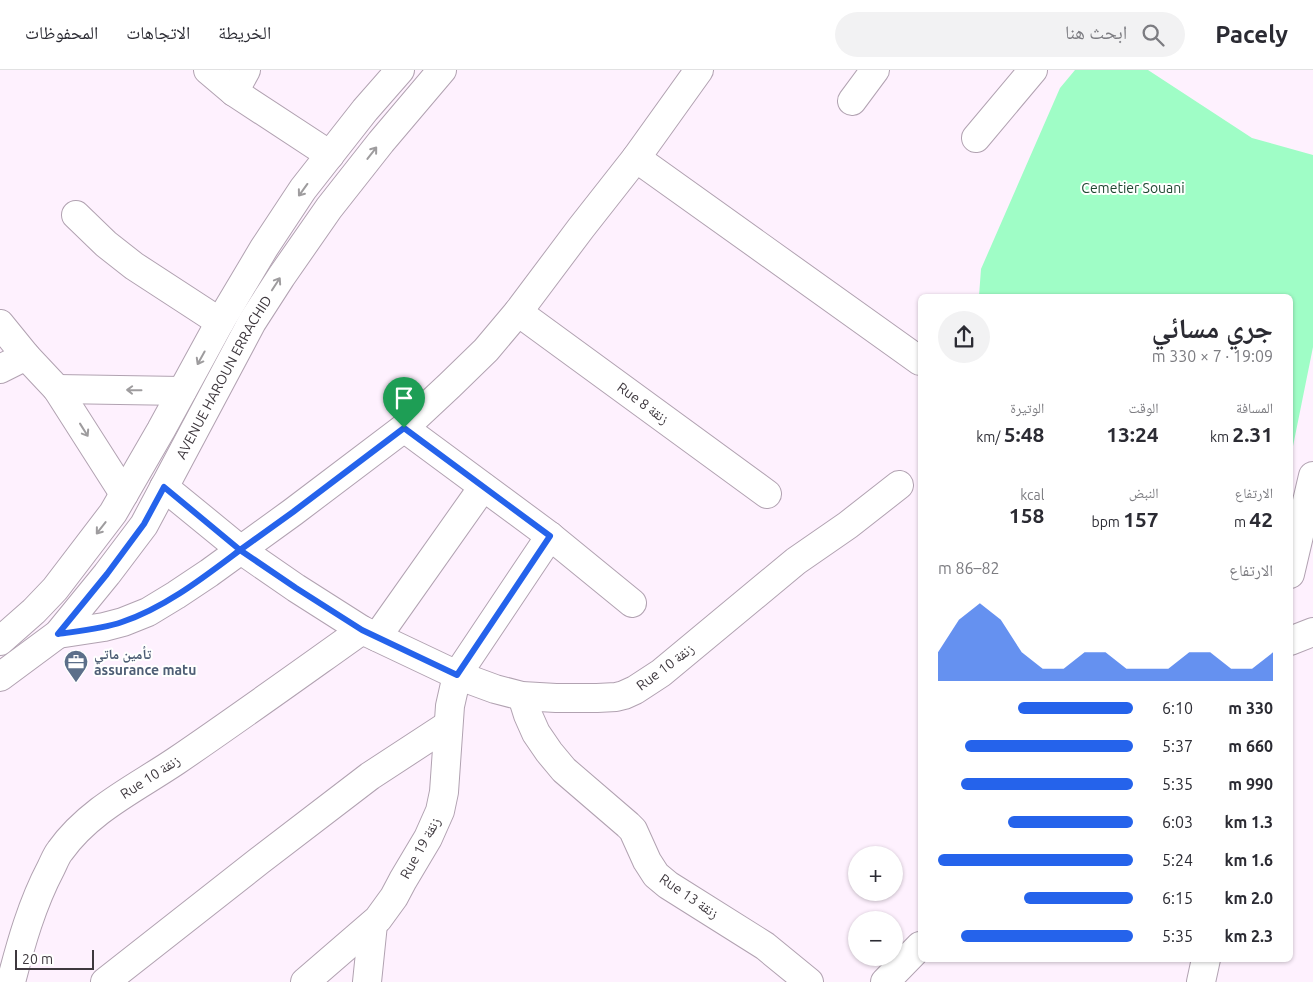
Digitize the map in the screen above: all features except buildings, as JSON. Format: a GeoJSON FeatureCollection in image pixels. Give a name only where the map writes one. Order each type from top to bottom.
{"type":"FeatureCollection","features":[{"type":"Feature","properties":{"kind":"street"},"geometry":{"type":"LineString","coordinates":[[208,70],[240,81],[330,155]]}},
{"type":"Feature","properties":{"kind":"street"},"geometry":{"type":"LineString","coordinates":[[0,641],[34,612],[113,513],[220,322],[264,248],[304,189],[365,110],[400,70]]}},
{"type":"Feature","properties":{"kind":"street","name":"AVENUE HAROUN ERRACHID"},"geometry":{"type":"LineString","coordinates":[[0,677],[58,634],[107,574],[144,524],[252,322],[280,277],[346,186],[442,70]]}},
{"type":"Feature","properties":{"kind":"street"},"geometry":{"type":"LineString","coordinates":[[58,634],[104,628],[148,612],[176,595],[293,512],[404,428],[486,350],[518,312],[580,228],[636,158],[699,70]]}},
{"type":"Feature","properties":{"kind":"street"},"geometry":{"type":"LineString","coordinates":[[852,101],[874,70]]}},
{"type":"Feature","properties":{"kind":"street"},"geometry":{"type":"LineString","coordinates":[[976,138],[1033,70]]}},
{"type":"Feature","properties":{"kind":"street"},"geometry":{"type":"LineString","coordinates":[[636,158],[918,360]]}},
{"type":"Feature","properties":{"kind":"street"},"geometry":{"type":"LineString","coordinates":[[76,215],[106,244],[134,266],[220,322]]}},
{"type":"Feature","properties":{"kind":"street","name":"Rue 8 زنقة"},"geometry":{"type":"LineString","coordinates":[[518,312],[767,494]]}},
{"type":"Feature","properties":{"kind":"street"},"geometry":{"type":"LineString","coordinates":[[0,324],[26,356],[57,389],[124,494]]}},
{"type":"Feature","properties":{"kind":"street"},"geometry":{"type":"LineString","coordinates":[[0,369],[26,356]]}},
{"type":"Feature","properties":{"kind":"street"},"geometry":{"type":"LineString","coordinates":[[57,389],[182,391]]}},
{"type":"Feature","properties":{"kind":"street"},"geometry":{"type":"LineString","coordinates":[[404,428],[550,536],[632,603]]}},
{"type":"Feature","properties":{"kind":"street"},"geometry":{"type":"LineString","coordinates":[[1293,554],[1313,476]]}},
{"type":"Feature","properties":{"kind":"street","name":"Rue 10 زنقة"},"geometry":{"type":"LineString","coordinates":[[164,487],[240,550],[296,588],[370,633],[457,675],[495,689],[522,696],[607,698],[616,697],[634,690],[661,673],[796,561],[848,525],[899,485]]}},
{"type":"Feature","properties":{"kind":"street"},"geometry":{"type":"LineString","coordinates":[[370,633],[483,487]]}},
{"type":"Feature","properties":{"kind":"street"},"geometry":{"type":"LineString","coordinates":[[457,675],[550,536]]}},
{"type":"Feature","properties":{"kind":"street"},"geometry":{"type":"LineString","coordinates":[[1293,640],[1313,632]]}},
{"type":"Feature","properties":{"kind":"street","name":"Rue 10 زنقة"},"geometry":{"type":"LineString","coordinates":[[11,982],[29,917],[42,884],[59,852],[76,830],[108,805],[370,633]]}},
{"type":"Feature","properties":{"kind":"street","name":"Rue 19 زنقة"},"geometry":{"type":"LineString","coordinates":[[306,982],[373,924],[387,908],[438,819],[446,781],[448,725],[457,675]]}},
{"type":"Feature","properties":{"kind":"street","name":"Rue 13 زنقة"},"geometry":{"type":"LineString","coordinates":[[522,696],[536,732],[550,752],[564,770],[620,817],[632,830],[656,875],[668,885],[765,946],[809,982]]}},
{"type":"Feature","properties":{"kind":"street"},"geometry":{"type":"LineString","coordinates":[[105,982],[370,776],[448,725]]}},
{"type":"Feature","properties":{"kind":"street"},"geometry":{"type":"LineString","coordinates":[[367,982],[373,924]]}},
{"type":"Feature","properties":{"kind":"street"},"geometry":{"type":"LineString","coordinates":[[885,982],[918,948]]}},
{"type":"Feature","properties":{"kind":"street"},"geometry":{"type":"LineString","coordinates":[[1201,982],[1205,962]]}},
{"type":"Feature","properties":{"kind":"green space","name":"Cemetier Souani"},"geometry":{"type":"Polygon","coordinates":[[[1075,70],[1148,70],[1252,138],[1313,155],[1313,347],[1293,446],[1293,294],[979,294],[981,269],[1060,88],[1075,70]]]}},
{"type":"Feature","properties":{"kind":"place","name":"تأمين ماتي assurance matu"},"geometry":{"type":"Point","coordinates":[76,683]}},
{"type":"Feature","properties":{"kind":"route"},"geometry":{"type":"LineString","coordinates":[[404,428],[240,550],[164,487],[144,524],[107,574],[58,634],[104,628],[148,612],[176,595],[240,550],[362,630],[457,675],[550,536],[404,428]]}}]}
